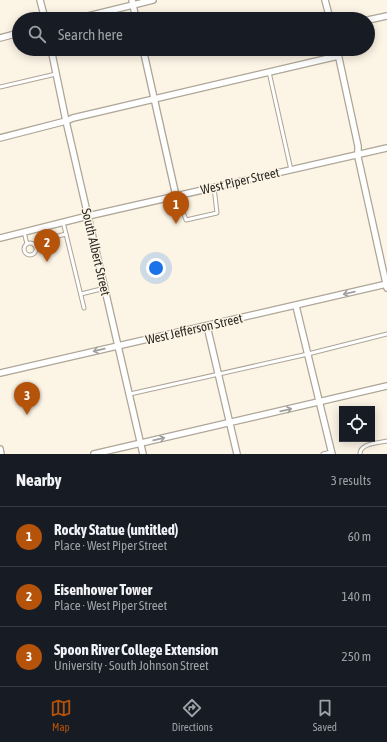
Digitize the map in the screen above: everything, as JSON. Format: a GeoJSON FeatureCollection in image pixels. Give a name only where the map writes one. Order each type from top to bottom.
{"type":"FeatureCollection","features":[{"type":"Feature","properties":{"kind":"street"},"geometry":{"type":"LineString","coordinates":[[40,0],[43,12]]}},
{"type":"Feature","properties":{"kind":"street"},"geometry":{"type":"LineString","coordinates":[[99,12],[133,2],[153,0]]}},
{"type":"Feature","properties":{"kind":"street"},"geometry":{"type":"LineString","coordinates":[[325,0],[328,12]]}},
{"type":"Feature","properties":{"kind":"street"},"geometry":{"type":"LineString","coordinates":[[133,2],[135,12]]}},
{"type":"Feature","properties":{"kind":"street"},"geometry":{"type":"LineString","coordinates":[[375,19],[387,16]]}},
{"type":"Feature","properties":{"kind":"street"},"geometry":{"type":"LineString","coordinates":[[0,38],[12,35]]}},
{"type":"Feature","properties":{"kind":"street","name":"South Albert Street"},"geometry":{"type":"LineString","coordinates":[[52,56],[143,454]]}},
{"type":"Feature","properties":{"kind":"street"},"geometry":{"type":"LineString","coordinates":[[145,56],[176,196]]}},
{"type":"Feature","properties":{"kind":"street"},"geometry":{"type":"LineString","coordinates":[[0,138],[73,118],[338,56],[387,286]]}},
{"type":"Feature","properties":{"kind":"street","name":"West Piper Street"},"geometry":{"type":"LineString","coordinates":[[0,238],[88,216],[387,148]]}},
{"type":"Feature","properties":{"kind":"street","name":"West Jefferson Street"},"geometry":{"type":"LineString","coordinates":[[0,373],[387,286]]}},
{"type":"Feature","properties":{"kind":"street"},"geometry":{"type":"LineString","coordinates":[[296,306],[331,453]]}},
{"type":"Feature","properties":{"kind":"street"},"geometry":{"type":"LineString","coordinates":[[207,326],[237,454]]}},
{"type":"Feature","properties":{"kind":"street"},"geometry":{"type":"LineString","coordinates":[[94,454],[387,386]]}},
{"type":"Feature","properties":{"kind":"street"},"geometry":{"type":"LineString","coordinates":[[0,449],[1,454]]}},
{"type":"Feature","properties":{"kind":"lane"},"geometry":{"type":"LineString","coordinates":[[269,72],[291,170]]}},
{"type":"Feature","properties":{"kind":"lane"},"geometry":{"type":"LineString","coordinates":[[0,87],[56,74]]}},
{"type":"Feature","properties":{"kind":"lane"},"geometry":{"type":"LineString","coordinates":[[176,196],[186,220],[217,213],[214,187]]}},
{"type":"Feature","properties":{"kind":"lane"},"geometry":{"type":"LineString","coordinates":[[63,222],[84,308]]}},
{"type":"Feature","properties":{"kind":"lane"},"geometry":{"type":"LineString","coordinates":[[24,232],[27,244],[24,246],[26,254],[33,254],[36,251],[34,245]]}},
{"type":"Feature","properties":{"kind":"lane"},"geometry":{"type":"LineString","coordinates":[[27,244],[31,243],[34,245],[42,240],[66,234]]}},
{"type":"Feature","properties":{"kind":"lane"},"geometry":{"type":"LineString","coordinates":[[81,294],[105,288]]}},
{"type":"Feature","properties":{"kind":"lane"},"geometry":{"type":"LineString","coordinates":[[129,394],[219,375],[387,334]]}},
{"type":"Feature","properties":{"kind":"lane"},"geometry":{"type":"LineString","coordinates":[[360,454],[360,451],[365,446],[387,441]]}},
{"type":"Feature","properties":{"kind":"lane"},"geometry":{"type":"LineString","coordinates":[[323,454],[331,453]]}},
{"type":"Feature","properties":{"kind":"place","name":"Rocky Statue (untitled)"},"geometry":{"type":"Point","coordinates":[176,224]}},
{"type":"Feature","properties":{"kind":"place","name":"Eisenhower Tower"},"geometry":{"type":"Point","coordinates":[47,262]}},
{"type":"Feature","properties":{"kind":"place","name":"Spoon River College Extension"},"geometry":{"type":"Point","coordinates":[27,415]}}]}
